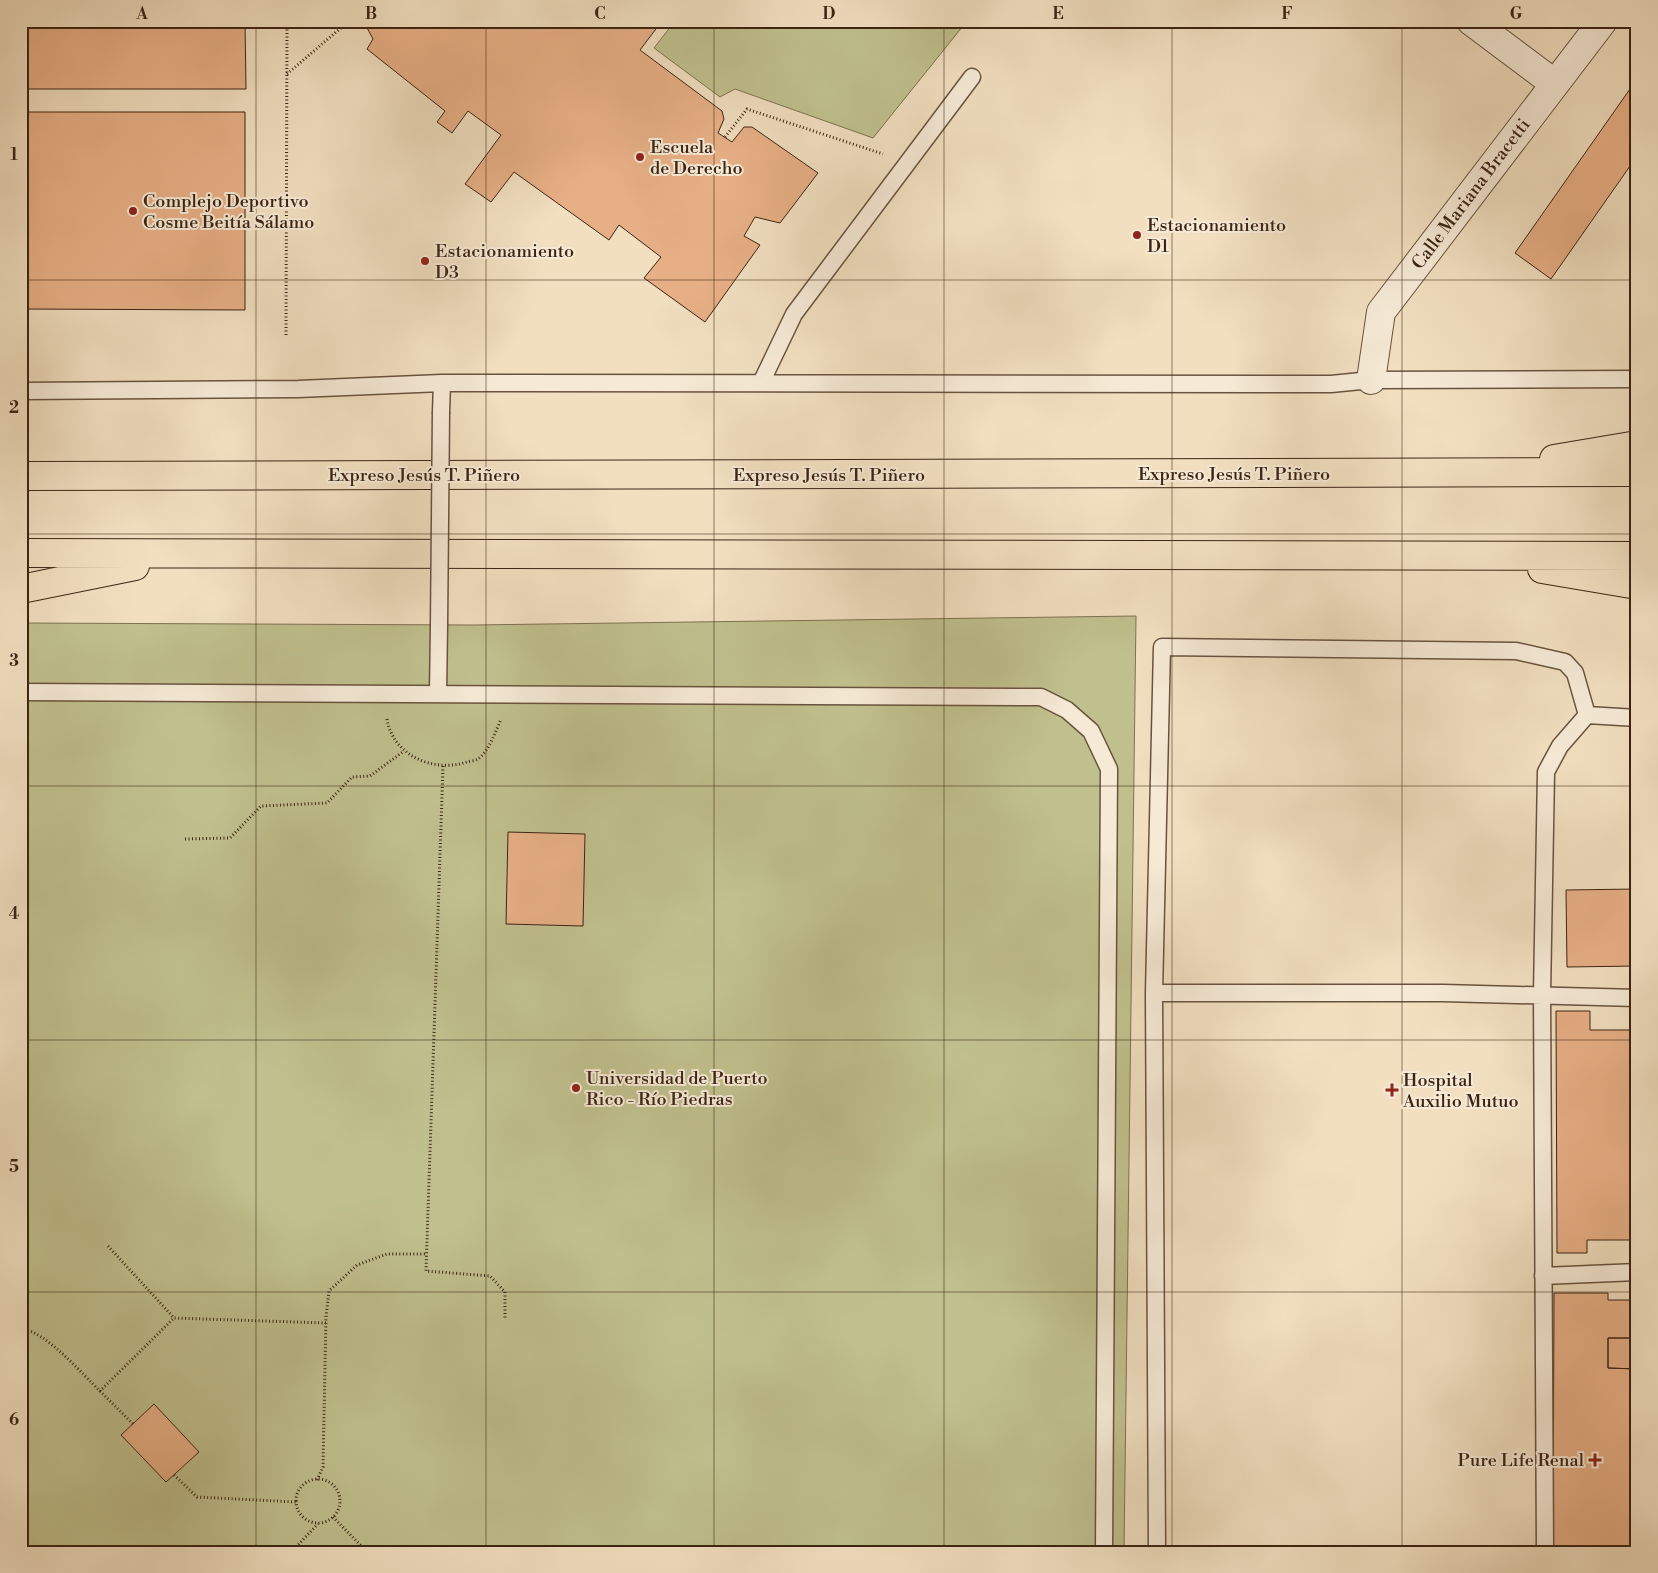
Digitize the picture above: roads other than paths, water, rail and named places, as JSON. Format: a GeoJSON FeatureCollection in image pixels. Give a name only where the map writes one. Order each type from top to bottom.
{"type":"FeatureCollection","features":[{"type":"Feature","properties":{"kind":"highway"},"geometry":{"type":"LineString","coordinates":[[1474,474],[1637,445]]}},
{"type":"Feature","properties":{"kind":"highway"},"geometry":{"type":"LineString","coordinates":[[21,468],[66,476]]}},
{"type":"Feature","properties":{"kind":"highway","name":"Expreso Jesús T. Piñero"},"geometry":{"type":"LineString","coordinates":[[21,476],[1474,474],[1637,472]]}},
{"type":"Feature","properties":{"kind":"highway"},"geometry":{"type":"LineString","coordinates":[[21,553],[190,555],[1637,556]]}},
{"type":"Feature","properties":{"kind":"highway"},"geometry":{"type":"LineString","coordinates":[[21,589],[190,555]]}},
{"type":"Feature","properties":{"kind":"highway"},"geometry":{"type":"LineString","coordinates":[[1472,557],[1637,585]]}},
{"type":"Feature","properties":{"kind":"street"},"geometry":{"type":"LineString","coordinates":[[1471,21],[1555,84]]}},
{"type":"Feature","properties":{"kind":"street","name":"Calle Mariana Bracetti"},"geometry":{"type":"LineString","coordinates":[[1371,380],[1381,312],[1603,21]]}},
{"type":"Feature","properties":{"kind":"lane"},"geometry":{"type":"LineString","coordinates":[[761,383],[794,314],[972,77]]}},
{"type":"Feature","properties":{"kind":"lane"},"geometry":{"type":"LineString","coordinates":[[21,391],[298,390],[442,382],[1331,384],[1371,380],[1637,379]]}},
{"type":"Feature","properties":{"kind":"lane"},"geometry":{"type":"LineString","coordinates":[[438,694],[442,382]]}},
{"type":"Feature","properties":{"kind":"lane"},"geometry":{"type":"LineString","coordinates":[[1157,1552],[1154,994],[1162,647],[1516,651],[1565,662],[1575,674],[1587,715]]}},
{"type":"Feature","properties":{"kind":"lane"},"geometry":{"type":"LineString","coordinates":[[21,692],[1041,697],[1067,710],[1091,731],[1109,769],[1104,1552]]}},
{"type":"Feature","properties":{"kind":"lane"},"geometry":{"type":"LineString","coordinates":[[1587,715],[1637,718]]}},
{"type":"Feature","properties":{"kind":"lane"},"geometry":{"type":"LineString","coordinates":[[1545,1552],[1542,994],[1546,772],[1560,746],[1587,715]]}},
{"type":"Feature","properties":{"kind":"lane"},"geometry":{"type":"LineString","coordinates":[[1154,994],[1542,994],[1637,998]]}},
{"type":"Feature","properties":{"kind":"lane"},"geometry":{"type":"LineString","coordinates":[[1543,1276],[1637,1272]]}},
{"type":"Feature","properties":{"kind":"place","name":"Escuela de Derecho"},"geometry":{"type":"Point","coordinates":[640,157]}},
{"type":"Feature","properties":{"kind":"place","name":"Complejo Deportivo Cosme Beitía Sálamo"},"geometry":{"type":"Point","coordinates":[133,211]}},
{"type":"Feature","properties":{"kind":"place","name":"Estacionamiento D1"},"geometry":{"type":"Point","coordinates":[1137,235]}},
{"type":"Feature","properties":{"kind":"place","name":"Estacionamiento D3"},"geometry":{"type":"Point","coordinates":[425,261]}},
{"type":"Feature","properties":{"kind":"place","name":"Universidad de Puerto Rico - Río Piedras"},"geometry":{"type":"Point","coordinates":[576,1088]}},
{"type":"Feature","properties":{"kind":"place","name":"Hospital Auxilio Mutuo"},"geometry":{"type":"Point","coordinates":[1392,1090]}},
{"type":"Feature","properties":{"kind":"place","name":"Pure Life Renal"},"geometry":{"type":"Point","coordinates":[1595,1460]}}]}
